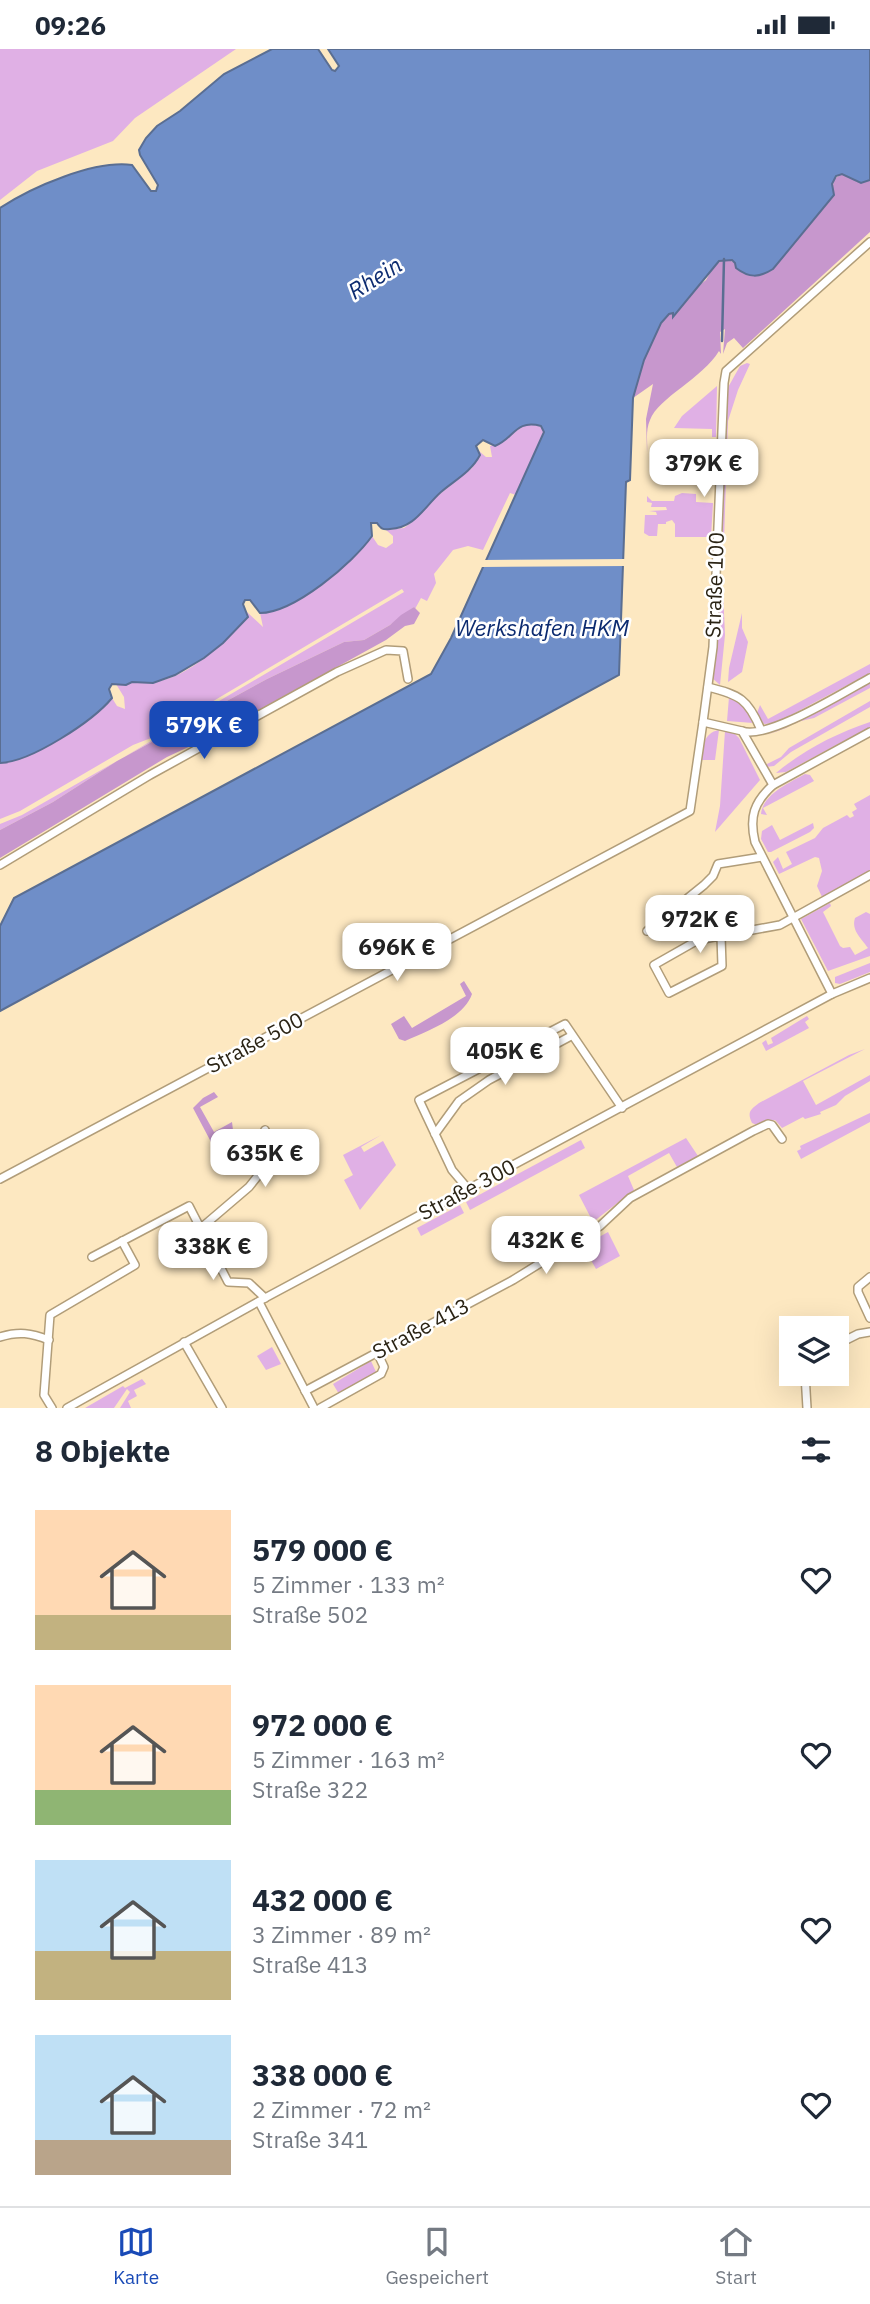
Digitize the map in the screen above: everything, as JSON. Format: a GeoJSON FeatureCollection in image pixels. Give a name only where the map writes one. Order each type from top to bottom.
{"type":"FeatureCollection","features":[{"type":"Feature","properties":{"kind":"street","name":"Straße 100"},"geometry":{"type":"LineString","coordinates":[[703,722],[713,647],[720,431],[726,371],[870,242]]}},
{"type":"Feature","properties":{"kind":"street"},"geometry":{"type":"LineString","coordinates":[[0,865],[150,775],[337,672],[386,650],[403,651],[408,679]]}},
{"type":"Feature","properties":{"kind":"street"},"geometry":{"type":"LineString","coordinates":[[703,722],[750,734],[784,724],[870,678]]}},
{"type":"Feature","properties":{"kind":"street"},"geometry":{"type":"LineString","coordinates":[[708,687],[724,691],[747,703],[761,730]]}},
{"type":"Feature","properties":{"kind":"street","name":"Straße 500"},"geometry":{"type":"LineString","coordinates":[[0,1179],[690,811],[703,722]]}},
{"type":"Feature","properties":{"kind":"street"},"geometry":{"type":"LineString","coordinates":[[742,731],[773,785]]}},
{"type":"Feature","properties":{"kind":"street"},"geometry":{"type":"LineString","coordinates":[[832,994],[755,842],[751,818],[762,795],[773,785],[870,732]]}},
{"type":"Feature","properties":{"kind":"street"},"geometry":{"type":"LineString","coordinates":[[648,930],[705,885],[719,863],[762,857]]}},
{"type":"Feature","properties":{"kind":"street"},"geometry":{"type":"LineString","coordinates":[[721,936],[722,966],[669,993],[654,965],[698,940],[780,925],[870,875]]}},
{"type":"Feature","properties":{"kind":"street","name":"Straße 300"},"geometry":{"type":"LineString","coordinates":[[67,1408],[184,1342],[832,994],[870,978]]}},
{"type":"Feature","properties":{"kind":"street"},"geometry":{"type":"LineString","coordinates":[[468,1190],[452,1170],[419,1100],[565,1024],[571,1037],[622,1108]]}},
{"type":"Feature","properties":{"kind":"street"},"geometry":{"type":"LineString","coordinates":[[435,1134],[459,1101],[489,1080],[571,1037]]}},
{"type":"Feature","properties":{"kind":"street","name":"Straße 413"},"geometry":{"type":"LineString","coordinates":[[305,1391],[513,1280],[600,1226],[630,1198],[753,1131],[772,1125],[782,1139]]}},
{"type":"Feature","properties":{"kind":"street"},"geometry":{"type":"LineString","coordinates":[[201,1227],[237,1199],[272,1158],[274,1154],[265,1130]]}},
{"type":"Feature","properties":{"kind":"street"},"geometry":{"type":"LineString","coordinates":[[92,1257],[189,1206],[228,1282],[249,1283],[262,1300],[314,1408]]}},
{"type":"Feature","properties":{"kind":"street"},"geometry":{"type":"LineString","coordinates":[[52,1408],[44,1395],[50,1315],[135,1265],[122,1241]]}},
{"type":"Feature","properties":{"kind":"street"},"geometry":{"type":"LineString","coordinates":[[870,1277],[858,1287],[858,1292],[870,1318]]}},
{"type":"Feature","properties":{"kind":"street"},"geometry":{"type":"LineString","coordinates":[[849,1338],[869,1329]]}},
{"type":"Feature","properties":{"kind":"street"},"geometry":{"type":"LineString","coordinates":[[0,1337],[16,1332],[49,1340]]}},
{"type":"Feature","properties":{"kind":"street"},"geometry":{"type":"LineString","coordinates":[[184,1342],[222,1408]]}},
{"type":"Feature","properties":{"kind":"street"},"geometry":{"type":"LineString","coordinates":[[320,1408],[381,1374],[384,1367],[377,1352]]}},
{"type":"Feature","properties":{"kind":"street"},"geometry":{"type":"LineString","coordinates":[[806,1386],[807,1408]]}},
{"type":"Feature","properties":{"kind":"shaded area"},"geometry":{"type":"Polygon","coordinates":[[[0,49],[236,49],[135,118],[113,141],[37,171],[0,200],[0,49]]]}},
{"type":"Feature","properties":{"kind":"shaded area"},"geometry":{"type":"Polygon","coordinates":[[[842,174],[857,182],[870,180],[870,232],[743,348],[734,338],[727,343],[723,354],[725,329],[720,332],[721,354],[719,351],[703,370],[662,404],[650,420],[647,452],[646,419],[653,384],[633,398],[644,360],[661,324],[669,314],[689,299],[692,291],[706,280],[715,264],[727,259],[737,267],[763,274],[773,269],[827,204],[831,198],[834,179],[842,174]]]}},
{"type":"Feature","properties":{"kind":"shaded area"},"geometry":{"type":"Polygon","coordinates":[[[750,364],[728,421],[724,541],[721,541],[726,391],[740,366],[750,364]]]}},
{"type":"Feature","properties":{"kind":"shaded area"},"geometry":{"type":"Polygon","coordinates":[[[717,386],[716,437],[712,437],[712,429],[674,428],[682,416],[717,386]]]}},
{"type":"Feature","properties":{"kind":"shaded area"},"geometry":{"type":"Polygon","coordinates":[[[529,424],[543,429],[543,436],[516,495],[510,493],[483,550],[468,546],[453,550],[434,574],[436,583],[427,601],[421,598],[415,609],[414,607],[364,640],[344,642],[267,679],[124,757],[404,592],[402,589],[151,738],[133,745],[20,811],[0,819],[0,763],[27,756],[60,739],[91,718],[112,698],[117,706],[125,709],[124,697],[116,684],[154,682],[181,673],[205,657],[248,618],[247,612],[263,627],[260,613],[289,605],[321,585],[372,536],[378,545],[386,548],[393,543],[393,536],[386,530],[404,528],[472,468],[480,455],[479,451],[486,457],[492,457],[490,446],[501,443],[529,424]]]}},
{"type":"Feature","properties":{"kind":"shaded area"},"geometry":{"type":"Polygon","coordinates":[[[682,493],[696,494],[696,502],[713,503],[711,537],[675,537],[675,524],[672,520],[666,524],[658,524],[657,536],[644,533],[645,515],[657,515],[656,512],[649,511],[667,510],[666,507],[651,507],[652,503],[647,502],[647,496],[652,501],[674,501],[675,496],[682,493]]]}},
{"type":"Feature","properties":{"kind":"shaded area"},"geometry":{"type":"Polygon","coordinates":[[[723,590],[725,635],[720,685],[711,677],[714,673],[723,590]]]}},
{"type":"Feature","properties":{"kind":"shaded area"},"geometry":{"type":"Polygon","coordinates":[[[414,607],[420,613],[414,624],[405,626],[386,640],[212,736],[167,757],[0,858],[0,830],[53,802],[117,761],[267,679],[344,642],[364,640],[414,607]]]}},
{"type":"Feature","properties":{"kind":"shaded area"},"geometry":{"type":"Polygon","coordinates":[[[742,613],[742,628],[748,642],[742,672],[728,682],[729,668],[742,613]]]}},
{"type":"Feature","properties":{"kind":"shaded area"},"geometry":{"type":"Polygon","coordinates":[[[870,664],[870,673],[776,723],[764,724],[757,713],[760,705],[768,719],[870,664]]]}},
{"type":"Feature","properties":{"kind":"shaded area"},"geometry":{"type":"Polygon","coordinates":[[[870,683],[870,688],[814,718],[793,724],[870,683]]]}},
{"type":"Feature","properties":{"kind":"shaded area"},"geometry":{"type":"Polygon","coordinates":[[[729,697],[743,704],[754,720],[753,723],[727,721],[729,697]]]}},
{"type":"Feature","properties":{"kind":"shaded area"},"geometry":{"type":"Polygon","coordinates":[[[870,701],[870,707],[791,752],[774,766],[766,767],[765,765],[781,757],[789,748],[870,701]]]}},
{"type":"Feature","properties":{"kind":"shaded area"},"geometry":{"type":"Polygon","coordinates":[[[870,722],[870,727],[786,772],[776,773],[821,743],[870,722]]]}},
{"type":"Feature","properties":{"kind":"shaded area"},"geometry":{"type":"Polygon","coordinates":[[[719,730],[715,760],[701,760],[707,737],[719,730]]]}},
{"type":"Feature","properties":{"kind":"shaded area"},"geometry":{"type":"Polygon","coordinates":[[[725,731],[739,738],[760,780],[715,832],[720,806],[725,731]]]}},
{"type":"Feature","properties":{"kind":"shaded area"},"geometry":{"type":"Polygon","coordinates":[[[117,761],[53,802],[0,830],[0,824],[22,815],[117,761]]]}},
{"type":"Feature","properties":{"kind":"shaded area"},"geometry":{"type":"Polygon","coordinates":[[[805,774],[810,775],[814,781],[763,808],[767,815],[761,814],[763,807],[766,801],[772,795],[805,774]]]}},
{"type":"Feature","properties":{"kind":"shaded area"},"geometry":{"type":"Polygon","coordinates":[[[870,795],[870,871],[822,897],[817,886],[822,871],[819,858],[815,857],[779,874],[773,862],[778,857],[783,869],[792,864],[786,852],[815,838],[823,828],[847,815],[850,818],[854,816],[852,812],[857,809],[854,804],[870,795]]]}},
{"type":"Feature","properties":{"kind":"shaded area"},"geometry":{"type":"Polygon","coordinates":[[[813,823],[814,828],[810,832],[771,852],[768,852],[761,839],[762,831],[772,825],[780,840],[813,823]]]}},
{"type":"Feature","properties":{"kind":"shaded area"},"geometry":{"type":"Polygon","coordinates":[[[830,903],[831,906],[823,912],[840,946],[850,947],[855,955],[868,948],[856,930],[855,918],[866,912],[870,914],[870,956],[828,971],[801,919],[830,903]]]}},
{"type":"Feature","properties":{"kind":"shaded area"},"geometry":{"type":"Polygon","coordinates":[[[870,963],[870,972],[840,984],[835,983],[835,977],[870,963]]]}},
{"type":"Feature","properties":{"kind":"shaded area"},"geometry":{"type":"Polygon","coordinates":[[[464,981],[472,994],[461,1010],[424,1033],[405,1041],[399,1039],[391,1024],[404,1016],[412,1028],[466,996],[460,984],[464,981]]]}},
{"type":"Feature","properties":{"kind":"shaded area"},"geometry":{"type":"Polygon","coordinates":[[[807,1016],[809,1019],[805,1022],[809,1028],[766,1051],[762,1043],[766,1040],[768,1045],[773,1043],[771,1038],[807,1016]]]}},
{"type":"Feature","properties":{"kind":"shaded area"},"geometry":{"type":"Polygon","coordinates":[[[865,1049],[803,1081],[816,1105],[870,1075],[870,1081],[845,1096],[836,1105],[820,1112],[821,1114],[805,1119],[803,1117],[782,1128],[775,1120],[757,1125],[752,1123],[750,1112],[759,1103],[865,1049]]]}},
{"type":"Feature","properties":{"kind":"shaded area"},"geometry":{"type":"Polygon","coordinates":[[[214,1092],[218,1097],[200,1107],[214,1132],[232,1122],[233,1130],[211,1142],[193,1108],[214,1092]]]}},
{"type":"Feature","properties":{"kind":"shaded area"},"geometry":{"type":"Polygon","coordinates":[[[870,1113],[870,1122],[801,1159],[797,1151],[801,1149],[800,1146],[870,1113]]]}},
{"type":"Feature","properties":{"kind":"shaded area"},"geometry":{"type":"Polygon","coordinates":[[[381,1135],[361,1147],[364,1152],[383,1141],[396,1165],[360,1210],[344,1180],[353,1175],[343,1155],[381,1135]]]}},
{"type":"Feature","properties":{"kind":"shaded area"},"geometry":{"type":"Polygon","coordinates":[[[686,1138],[698,1156],[677,1167],[669,1153],[628,1176],[634,1190],[593,1222],[579,1195],[686,1138]]]}},
{"type":"Feature","properties":{"kind":"shaded area"},"geometry":{"type":"Polygon","coordinates":[[[581,1140],[585,1148],[470,1210],[466,1202],[581,1140]]]}},
{"type":"Feature","properties":{"kind":"shaded area"},"geometry":{"type":"Polygon","coordinates":[[[460,1205],[464,1213],[421,1236],[417,1228],[460,1205]]]}},
{"type":"Feature","properties":{"kind":"shaded area"},"geometry":{"type":"Polygon","coordinates":[[[608,1232],[620,1256],[596,1269],[583,1246],[608,1232]]]}},
{"type":"Feature","properties":{"kind":"shaded area"},"geometry":{"type":"Polygon","coordinates":[[[272,1347],[281,1364],[266,1370],[257,1356],[272,1347]]]}},
{"type":"Feature","properties":{"kind":"shaded area"},"geometry":{"type":"Polygon","coordinates":[[[371,1361],[377,1374],[339,1394],[333,1384],[371,1361]]]}},
{"type":"Feature","properties":{"kind":"shaded area"},"geometry":{"type":"Polygon","coordinates":[[[142,1379],[146,1384],[134,1390],[137,1396],[128,1401],[131,1408],[120,1408],[130,1392],[127,1389],[114,1408],[85,1408],[123,1386],[125,1388],[142,1379]]]}},
{"type":"Feature","properties":{"kind":"water"},"geometry":{"type":"Polygon","coordinates":[[[272,49],[318,49],[335,71],[339,66],[328,49],[870,49],[870,180],[861,183],[842,174],[836,176],[832,184],[834,195],[773,269],[763,274],[750,275],[736,268],[732,260],[719,261],[673,317],[673,313],[669,314],[661,323],[644,360],[633,398],[630,480],[626,482],[619,675],[0,1011],[0,926],[14,898],[431,674],[451,638],[544,432],[541,426],[526,425],[495,446],[483,440],[476,446],[480,455],[472,466],[441,492],[413,521],[399,528],[384,529],[377,523],[371,523],[372,536],[322,585],[274,611],[260,613],[250,600],[245,600],[243,604],[248,617],[204,658],[175,675],[153,683],[112,684],[109,689],[112,698],[91,718],[61,739],[28,756],[0,763],[0,208],[64,177],[117,165],[132,165],[151,191],[156,191],[158,185],[139,150],[146,138],[157,126],[180,111],[224,74],[272,49]]]}},
{"type":"Feature","properties":{"kind":"pier"},"geometry":{"type":"Polygon","coordinates":[[[627,559],[627,566],[481,567],[483,560],[627,559]]]}},
{"type":"Feature","properties":{"kind":"waterway"},"geometry":{"type":"LineString","coordinates":[[722,341],[724,259]]}},
{"type":"Feature","properties":{"kind":"water label","name":"Rhein"},"geometry":{"type":"Point","coordinates":[375,278]}},
{"type":"Feature","properties":{"kind":"water label","name":"Werkshafen HKM"},"geometry":{"type":"Point","coordinates":[542,628]}}]}
